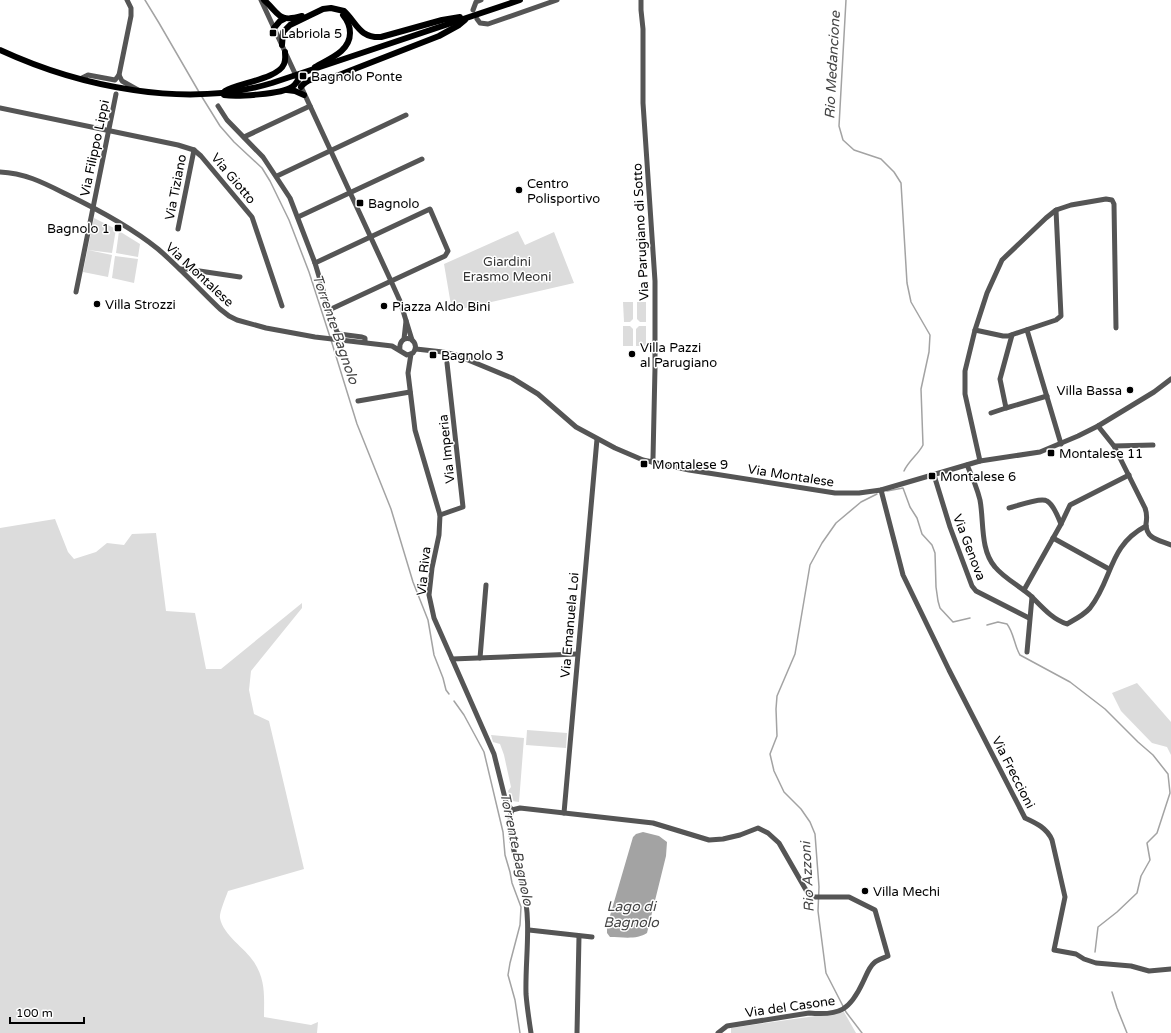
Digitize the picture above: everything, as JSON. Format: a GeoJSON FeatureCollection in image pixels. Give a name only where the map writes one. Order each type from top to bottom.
{"type":"FeatureCollection","features":[{"type":"Feature","properties":{"kind":"main road"},"geometry":{"type":"LineString","coordinates":[[262,0],[284,19]]}},
{"type":"Feature","properties":{"kind":"main road"},"geometry":{"type":"LineString","coordinates":[[211,94],[256,88],[520,0]]}},
{"type":"Feature","properties":{"kind":"main road"},"geometry":{"type":"LineString","coordinates":[[221,93],[230,88],[260,79],[281,68],[285,62],[282,36],[284,30],[290,25],[310,15],[328,8],[344,11],[361,32],[374,38],[442,20],[470,17]]}},
{"type":"Feature","properties":{"kind":"main road"},"geometry":{"type":"LineString","coordinates":[[304,73],[340,52],[347,44],[350,36],[349,27],[345,18],[338,10]]}},
{"type":"Feature","properties":{"kind":"main road"},"geometry":{"type":"LineString","coordinates":[[274,28],[280,20],[310,15]]}},
{"type":"Feature","properties":{"kind":"main road"},"geometry":{"type":"LineString","coordinates":[[301,87],[306,81],[313,78],[328,78],[339,75],[439,36],[470,17]]}},
{"type":"Feature","properties":{"kind":"main road"},"geometry":{"type":"LineString","coordinates":[[0,50],[30,62],[82,78],[140,90],[237,96],[286,90],[304,94]]}},
{"type":"Feature","properties":{"kind":"main road"},"geometry":{"type":"LineString","coordinates":[[286,90],[293,86],[298,80]]}},
{"type":"Feature","properties":{"kind":"street"},"geometry":{"type":"LineString","coordinates":[[82,78],[88,75],[115,80],[119,75],[131,16],[131,8],[128,0]]}},
{"type":"Feature","properties":{"kind":"street"},"geometry":{"type":"LineString","coordinates":[[262,0],[283,49],[400,301],[406,320],[412,340],[416,344],[416,348],[412,354],[404,355],[399,346],[404,339],[406,320]]}},
{"type":"Feature","properties":{"kind":"street"},"geometry":{"type":"LineString","coordinates":[[473,10],[476,2],[481,0]]}},
{"type":"Feature","properties":{"kind":"street"},"geometry":{"type":"LineString","coordinates":[[477,19],[480,23],[488,24],[557,0]]}},
{"type":"Feature","properties":{"kind":"street","name":"Via Parugiano di Sotto"},"geometry":{"type":"LineString","coordinates":[[642,0],[640,10],[643,29],[643,103],[655,281],[655,368],[652,462]]}},
{"type":"Feature","properties":{"kind":"street"},"geometry":{"type":"LineString","coordinates":[[119,75],[122,81],[140,90]]}},
{"type":"Feature","properties":{"kind":"street","name":"Via Filippo Lippi"},"geometry":{"type":"LineString","coordinates":[[76,292],[116,94]]}},
{"type":"Feature","properties":{"kind":"street"},"geometry":{"type":"LineString","coordinates":[[218,106],[227,120],[263,158],[290,198],[315,263],[337,332],[339,334],[365,338],[365,342]]}},
{"type":"Feature","properties":{"kind":"street"},"geometry":{"type":"LineString","coordinates":[[244,137],[310,106]]}},
{"type":"Feature","properties":{"kind":"street","name":"Via Giotto"},"geometry":{"type":"LineString","coordinates":[[0,108],[109,132],[178,145],[194,150],[201,156],[252,217],[282,306]]}},
{"type":"Feature","properties":{"kind":"street"},"geometry":{"type":"LineString","coordinates":[[276,176],[406,115]]}},
{"type":"Feature","properties":{"kind":"street","name":"Via Tiziano"},"geometry":{"type":"LineString","coordinates":[[178,229],[194,150]]}},
{"type":"Feature","properties":{"kind":"street"},"geometry":{"type":"LineString","coordinates":[[298,217],[422,159]]}},
{"type":"Feature","properties":{"kind":"street","name":"Via Montalese"},"geometry":{"type":"LineString","coordinates":[[0,172],[17,173],[39,180],[93,207],[128,228],[157,249],[180,269],[220,309],[237,320],[286,332],[327,339],[392,346],[400,350]]}},
{"type":"Feature","properties":{"kind":"street"},"geometry":{"type":"LineString","coordinates":[[980,461],[965,394],[965,370],[975,330],[987,293],[1002,260],[1056,210],[1071,204],[1099,200],[1110,200],[1113,202],[1116,328]]}},
{"type":"Feature","properties":{"kind":"street"},"geometry":{"type":"LineString","coordinates":[[315,263],[430,210],[448,250],[446,256],[329,310]]}},
{"type":"Feature","properties":{"kind":"street"},"geometry":{"type":"LineString","coordinates":[[975,330],[1003,336],[1012,335],[1058,319],[1061,316],[1056,210]]}},
{"type":"Feature","properties":{"kind":"street"},"geometry":{"type":"LineString","coordinates":[[180,269],[240,277]]}},
{"type":"Feature","properties":{"kind":"street"},"geometry":{"type":"LineString","coordinates":[[1027,330],[1061,444]]}},
{"type":"Feature","properties":{"kind":"street"},"geometry":{"type":"LineString","coordinates":[[1006,408],[1000,379],[1012,335]]}},
{"type":"Feature","properties":{"kind":"street"},"geometry":{"type":"LineString","coordinates":[[404,339],[412,340]]}},
{"type":"Feature","properties":{"kind":"street","name":"Via Montalese"},"geometry":{"type":"LineString","coordinates":[[416,348],[456,355],[512,378],[531,388],[568,421],[597,439],[615,448],[652,462],[689,470],[835,493],[859,493],[881,490],[980,461],[1040,452],[1061,444],[1098,426],[1154,392],[1171,379]]}},
{"type":"Feature","properties":{"kind":"street","name":"Via Riva"},"geometry":{"type":"LineString","coordinates":[[408,370],[412,354]]}},
{"type":"Feature","properties":{"kind":"street","name":"Via Riva"},"geometry":{"type":"LineString","coordinates":[[404,355],[408,370],[415,430],[440,515],[439,535],[432,568],[429,595],[434,618],[494,754],[506,802],[512,810]]}},
{"type":"Feature","properties":{"kind":"street","name":"Via Imperia"},"geometry":{"type":"LineString","coordinates":[[440,515],[463,507],[447,363]]}},
{"type":"Feature","properties":{"kind":"street"},"geometry":{"type":"LineString","coordinates":[[358,401],[410,392]]}},
{"type":"Feature","properties":{"kind":"street"},"geometry":{"type":"LineString","coordinates":[[991,413],[1047,396]]}},
{"type":"Feature","properties":{"kind":"street"},"geometry":{"type":"LineString","coordinates":[[1098,426],[1114,446],[1146,511],[1147,532],[1152,537],[1171,544]]}},
{"type":"Feature","properties":{"kind":"street","name":"Via Emanuela Loi"},"geometry":{"type":"LineString","coordinates":[[564,813],[597,439]]}},
{"type":"Feature","properties":{"kind":"street"},"geometry":{"type":"LineString","coordinates":[[1114,446],[1153,445]]}},
{"type":"Feature","properties":{"kind":"street"},"geometry":{"type":"LineString","coordinates":[[967,465],[979,497],[984,540],[992,563],[996,568],[1032,597],[1051,616],[1061,622],[1067,624],[1089,609],[1100,590],[1117,552],[1128,539],[1146,526]]}},
{"type":"Feature","properties":{"kind":"street","name":"Via Genova"},"geometry":{"type":"LineString","coordinates":[[934,475],[950,527],[972,586],[976,591],[1029,618]]}},
{"type":"Feature","properties":{"kind":"street"},"geometry":{"type":"LineString","coordinates":[[1024,590],[1070,505],[1129,475]]}},
{"type":"Feature","properties":{"kind":"street","name":"Via Freccioni"},"geometry":{"type":"LineString","coordinates":[[881,490],[903,575],[946,665],[1025,818],[1034,822],[1049,833],[1052,840],[1065,897],[1054,950],[1076,954],[1084,959],[1096,963],[1131,966],[1149,971],[1171,969]]}},
{"type":"Feature","properties":{"kind":"street"},"geometry":{"type":"LineString","coordinates":[[1009,508],[1041,500],[1046,501],[1049,503],[1061,524]]}},
{"type":"Feature","properties":{"kind":"street"},"geometry":{"type":"LineString","coordinates":[[1053,538],[1109,568]]}},
{"type":"Feature","properties":{"kind":"street"},"geometry":{"type":"LineString","coordinates":[[480,658],[486,585]]}},
{"type":"Feature","properties":{"kind":"street"},"geometry":{"type":"LineString","coordinates":[[1027,652],[1032,597]]}},
{"type":"Feature","properties":{"kind":"street"},"geometry":{"type":"LineString","coordinates":[[452,659],[577,654]]}},
{"type":"Feature","properties":{"kind":"street"},"geometry":{"type":"LineString","coordinates":[[531,1033],[526,993],[529,930],[526,898],[510,829],[509,817],[512,810],[517,807],[564,813]]}},
{"type":"Feature","properties":{"kind":"street","name":"Via del Casone"},"geometry":{"type":"LineString","coordinates":[[564,813],[653,822],[709,840],[723,839],[740,835],[758,828],[768,833],[780,843],[810,897],[849,897],[875,910],[888,956],[874,963],[856,998],[847,1007],[841,1010],[819,1014],[809,1013],[727,1026],[718,1033]]}},
{"type":"Feature","properties":{"kind":"street"},"geometry":{"type":"LineString","coordinates":[[529,930],[592,937]]}},
{"type":"Feature","properties":{"kind":"street"},"geometry":{"type":"LineString","coordinates":[[577,1033],[579,936]]}},
{"type":"Feature","properties":{"kind":"green space"},"geometry":{"type":"Polygon","coordinates":[[[94,218],[116,229],[112,253],[88,250],[112,255],[108,277],[83,272],[94,218]]]}},
{"type":"Feature","properties":{"kind":"green space"},"geometry":{"type":"Polygon","coordinates":[[[119,231],[140,244],[138,257],[116,253],[119,231]]]}},
{"type":"Feature","properties":{"kind":"green space","name":"Giardini Erasmo Meoni"},"geometry":{"type":"Polygon","coordinates":[[[518,231],[525,245],[554,232],[574,283],[452,311],[444,264],[518,231]]]}},
{"type":"Feature","properties":{"kind":"green space"},"geometry":{"type":"Polygon","coordinates":[[[115,256],[138,259],[134,283],[112,278],[115,256]]]}},
{"type":"Feature","properties":{"kind":"green space"},"geometry":{"type":"Polygon","coordinates":[[[623,302],[633,302],[633,319],[630,322],[624,322],[623,302]]]}},
{"type":"Feature","properties":{"kind":"green space"},"geometry":{"type":"Polygon","coordinates":[[[637,302],[646,302],[646,322],[640,322],[637,319],[637,302]]]}},
{"type":"Feature","properties":{"kind":"green space"},"geometry":{"type":"Polygon","coordinates":[[[623,326],[630,326],[633,329],[633,346],[623,346],[623,326]]]}},
{"type":"Feature","properties":{"kind":"green space"},"geometry":{"type":"Polygon","coordinates":[[[639,326],[646,326],[646,346],[636,346],[636,329],[639,326]]]}},
{"type":"Feature","properties":{"kind":"green space"},"geometry":{"type":"Polygon","coordinates":[[[55,519],[68,552],[74,559],[96,552],[107,543],[124,545],[132,534],[156,533],[166,611],[195,613],[206,669],[221,669],[302,603],[302,608],[251,671],[249,690],[254,714],[269,721],[304,869],[228,891],[220,918],[225,930],[250,957],[258,969],[264,989],[264,1017],[311,1025],[318,1022],[317,1033],[0,1033],[0,528],[55,519]]]}},
{"type":"Feature","properties":{"kind":"green space"},"geometry":{"type":"Polygon","coordinates":[[[1137,683],[1171,722],[1171,755],[1167,747],[1152,743],[1121,711],[1112,693],[1137,683]]]}},
{"type":"Feature","properties":{"kind":"green space"},"geometry":{"type":"Polygon","coordinates":[[[527,730],[567,733],[566,748],[526,745],[527,730]]]}},
{"type":"Feature","properties":{"kind":"green space"},"geometry":{"type":"Polygon","coordinates":[[[491,735],[524,738],[519,802],[512,801],[508,791],[511,787],[504,755],[500,744],[493,742],[491,735]]]}},
{"type":"Feature","properties":{"kind":"green space"},"geometry":{"type":"Polygon","coordinates":[[[844,1012],[856,1033],[731,1033],[731,1028],[844,1012]]]}},
{"type":"Feature","properties":{"kind":"water","name":"Lago di Bagnolo"},"geometry":{"type":"Polygon","coordinates":[[[643,832],[659,836],[667,842],[666,856],[647,933],[639,937],[610,937],[607,933],[607,926],[633,837],[636,834],[643,832]]]}},
{"type":"Feature","properties":{"kind":"waterway","name":"Torrente Bagnolo"},"geometry":{"type":"LineString","coordinates":[[145,0],[199,92]]}},
{"type":"Feature","properties":{"kind":"waterway","name":"Rio Medancione"},"geometry":{"type":"LineString","coordinates":[[846,0],[839,126],[843,140],[854,150],[881,159],[894,172],[901,183],[907,283],[911,302],[930,335],[929,352],[921,389],[923,445],[904,471]]}},
{"type":"Feature","properties":{"kind":"waterway","name":"Torrente Bagnolo"},"geometry":{"type":"LineString","coordinates":[[202,97],[220,126],[234,142],[262,168],[270,181],[289,220],[309,272],[330,337]]}},
{"type":"Feature","properties":{"kind":"waterway","name":"Torrente Bagnolo"},"geometry":{"type":"LineString","coordinates":[[331,340],[357,424],[391,509],[413,582],[428,620],[434,655],[446,690],[449,694]]}},
{"type":"Feature","properties":{"kind":"waterway"},"geometry":{"type":"LineString","coordinates":[[887,491],[903,488],[910,507],[917,518],[922,534],[932,545],[935,553],[936,587],[940,608],[953,622],[970,618]]}},
{"type":"Feature","properties":{"kind":"waterway","name":"Rio Azzoni"},"geometry":{"type":"LineString","coordinates":[[862,1033],[846,1012],[826,973],[818,911],[819,887],[815,834],[810,822],[801,809],[784,792],[774,771],[770,754],[777,736],[777,696],[795,654],[810,565],[822,543],[836,523],[861,502],[877,494]]}},
{"type":"Feature","properties":{"kind":"waterway"},"geometry":{"type":"LineString","coordinates":[[987,625],[998,622],[1007,624],[1020,655],[1070,682],[1105,709],[1153,755],[1168,774],[1170,793],[1157,833],[1147,843],[1150,860],[1141,876],[1137,893],[1098,927],[1095,952]]}},
{"type":"Feature","properties":{"kind":"waterway","name":"Torrente Bagnolo"},"geometry":{"type":"LineString","coordinates":[[454,701],[464,715],[484,752],[503,832],[505,855],[512,883],[521,907],[520,925],[508,975],[515,1000],[520,1033]]}},
{"type":"Feature","properties":{"kind":"waterway"},"geometry":{"type":"LineString","coordinates":[[1112,992],[1127,1033]]}},
{"type":"Feature","properties":{"kind":"place","name":"Labriola 5"},"geometry":{"type":"Point","coordinates":[273,33]}},
{"type":"Feature","properties":{"kind":"place","name":"Bagnolo Ponte"},"geometry":{"type":"Point","coordinates":[303,76]}},
{"type":"Feature","properties":{"kind":"place","name":"Centro Polisportivo"},"geometry":{"type":"Point","coordinates":[519,190]}},
{"type":"Feature","properties":{"kind":"place","name":"Bagnolo"},"geometry":{"type":"Point","coordinates":[360,203]}},
{"type":"Feature","properties":{"kind":"place","name":"Bagnolo 1"},"geometry":{"type":"Point","coordinates":[118,228]}},
{"type":"Feature","properties":{"kind":"place","name":"Villa Strozzi"},"geometry":{"type":"Point","coordinates":[97,304]}},
{"type":"Feature","properties":{"kind":"place","name":"Piazza Aldo Bini"},"geometry":{"type":"Point","coordinates":[384,306]}},
{"type":"Feature","properties":{"kind":"place","name":"Villa Pazzi al Parugiano"},"geometry":{"type":"Point","coordinates":[632,354]}},
{"type":"Feature","properties":{"kind":"place","name":"Bagnolo 3"},"geometry":{"type":"Point","coordinates":[433,355]}},
{"type":"Feature","properties":{"kind":"place","name":"Villa Bassa"},"geometry":{"type":"Point","coordinates":[1130,390]}},
{"type":"Feature","properties":{"kind":"place","name":"Montalese 11"},"geometry":{"type":"Point","coordinates":[1051,453]}},
{"type":"Feature","properties":{"kind":"place","name":"Montalese 9"},"geometry":{"type":"Point","coordinates":[644,464]}},
{"type":"Feature","properties":{"kind":"place","name":"Montalese 6"},"geometry":{"type":"Point","coordinates":[932,476]}},
{"type":"Feature","properties":{"kind":"place","name":"Villa Mechi"},"geometry":{"type":"Point","coordinates":[865,891]}}]}
